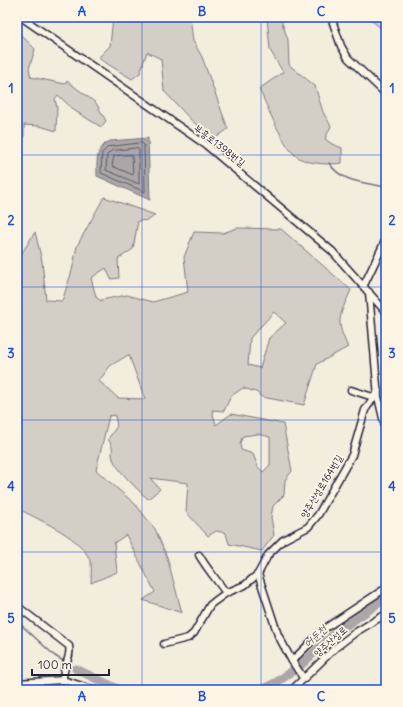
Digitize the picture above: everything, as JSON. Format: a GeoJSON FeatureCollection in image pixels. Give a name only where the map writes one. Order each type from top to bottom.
{"type":"FeatureCollection","features":[{"type":"Feature","properties":{"kind":"street","name":"부흥로1398번길"},"geometry":{"type":"LineString","coordinates":[[21,17],[206,145],[310,231],[336,255],[364,285],[386,312]]}},
{"type":"Feature","properties":{"kind":"street"},"geometry":{"type":"LineString","coordinates":[[331,17],[341,46],[348,58],[386,94]]}},
{"type":"Feature","properties":{"kind":"street"},"geometry":{"type":"LineString","coordinates":[[364,285],[386,238]]}},
{"type":"Feature","properties":{"kind":"street"},"geometry":{"type":"LineString","coordinates":[[369,292],[376,395],[386,431]]}},
{"type":"Feature","properties":{"kind":"street"},"geometry":{"type":"LineString","coordinates":[[351,390],[376,395]]}},
{"type":"Feature","properties":{"kind":"street","name":"양주산성로164번길"},"geometry":{"type":"LineString","coordinates":[[164,644],[188,638],[194,633],[210,605],[226,593],[245,585],[258,574],[268,555],[283,540],[308,527],[318,514],[352,455],[365,410],[376,395]]}},
{"type":"Feature","properties":{"kind":"street"},"geometry":{"type":"LineString","coordinates":[[199,555],[208,571],[218,580],[226,593]]}},
{"type":"Feature","properties":{"kind":"street"},"geometry":{"type":"LineString","coordinates":[[258,574],[270,616],[292,661],[302,677]]}},
{"type":"Feature","properties":{"kind":"street"},"geometry":{"type":"LineString","coordinates":[[292,661],[324,629],[386,588]]}},
{"type":"Feature","properties":{"kind":"street"},"geometry":{"type":"LineString","coordinates":[[17,606],[69,646],[70,652],[63,670],[63,680]]}},
{"type":"Feature","properties":{"kind":"street","name":"양주산성로"},"geometry":{"type":"LineString","coordinates":[[292,690],[302,677],[335,648],[356,632],[386,614]]}},
{"type":"Feature","properties":{"kind":"street"},"geometry":{"type":"LineString","coordinates":[[17,683],[63,680],[95,690]]}},
{"type":"Feature","properties":{"kind":"shaded area"},"geometry":{"type":"Polygon","coordinates":[[[113,17],[190,17],[193,41],[202,57],[228,129],[214,139],[192,121],[164,91],[161,59],[147,52],[140,73],[132,79],[98,58],[110,46],[113,17]]]}},
{"type":"Feature","properties":{"kind":"shaded area"},"geometry":{"type":"Polygon","coordinates":[[[267,17],[280,17],[288,40],[289,65],[315,86],[323,112],[331,126],[325,139],[342,148],[342,163],[320,164],[299,158],[293,153],[276,126],[259,89],[283,72],[270,50],[267,17]]]}},
{"type":"Feature","properties":{"kind":"shaded area"},"geometry":{"type":"Polygon","coordinates":[[[368,17],[386,17],[386,33],[368,17]]]}},
{"type":"Feature","properties":{"kind":"shaded area"},"geometry":{"type":"Polygon","coordinates":[[[17,31],[35,49],[29,69],[31,77],[65,84],[67,81],[96,103],[106,121],[101,127],[75,111],[58,95],[55,99],[57,108],[56,131],[40,126],[24,125],[24,138],[17,141],[17,31]]]}},
{"type":"Feature","properties":{"kind":"shaded area"},"geometry":{"type":"Polygon","coordinates":[[[104,197],[155,215],[149,220],[138,221],[133,249],[118,259],[119,278],[111,279],[106,268],[91,278],[96,297],[101,301],[127,295],[153,302],[188,292],[184,257],[194,232],[223,233],[237,228],[281,229],[351,290],[340,318],[341,330],[348,347],[317,364],[304,405],[262,397],[256,392],[243,388],[231,396],[224,411],[212,410],[216,425],[231,414],[283,424],[292,471],[285,480],[284,495],[273,506],[271,517],[274,535],[262,551],[229,544],[226,533],[216,531],[208,536],[186,512],[188,483],[150,478],[160,489],[148,499],[134,486],[115,464],[112,456],[112,446],[108,439],[117,426],[115,415],[109,416],[96,470],[135,504],[155,529],[167,557],[182,613],[143,600],[155,592],[126,535],[114,543],[117,572],[91,583],[91,564],[87,555],[80,546],[62,532],[21,510],[17,501],[17,261],[35,232],[42,261],[46,300],[62,301],[72,271],[77,246],[104,197]],[[274,312],[250,338],[248,365],[260,368],[269,338],[286,323],[274,312]],[[129,355],[110,366],[99,381],[118,398],[145,399],[129,355]],[[258,434],[243,436],[240,443],[241,450],[253,454],[258,467],[263,472],[270,465],[270,437],[258,434]]]}},
{"type":"Feature","properties":{"kind":"water"},"geometry":{"type":"Polygon","coordinates":[[[148,138],[150,200],[97,176],[99,151],[105,144],[110,141],[148,138]]]}},
{"type":"Feature","properties":{"kind":"waterway"},"geometry":{"type":"LineString","coordinates":[[329,163],[334,170],[354,181],[386,187]]}},
{"type":"Feature","properties":{"kind":"waterway","name":"어둔천"},"geometry":{"type":"LineString","coordinates":[[261,690],[277,682],[301,665],[335,633],[386,598]]}},
{"type":"Feature","properties":{"kind":"waterway","name":"어둔천"},"geometry":{"type":"LineString","coordinates":[[17,621],[55,656],[65,662]]}},
{"type":"Feature","properties":{"kind":"waterway","name":"어둔천"},"geometry":{"type":"LineString","coordinates":[[69,665],[76,669]]}},
{"type":"Feature","properties":{"kind":"waterway","name":"어둔천"},"geometry":{"type":"LineString","coordinates":[[76,669],[120,690]]}}]}
